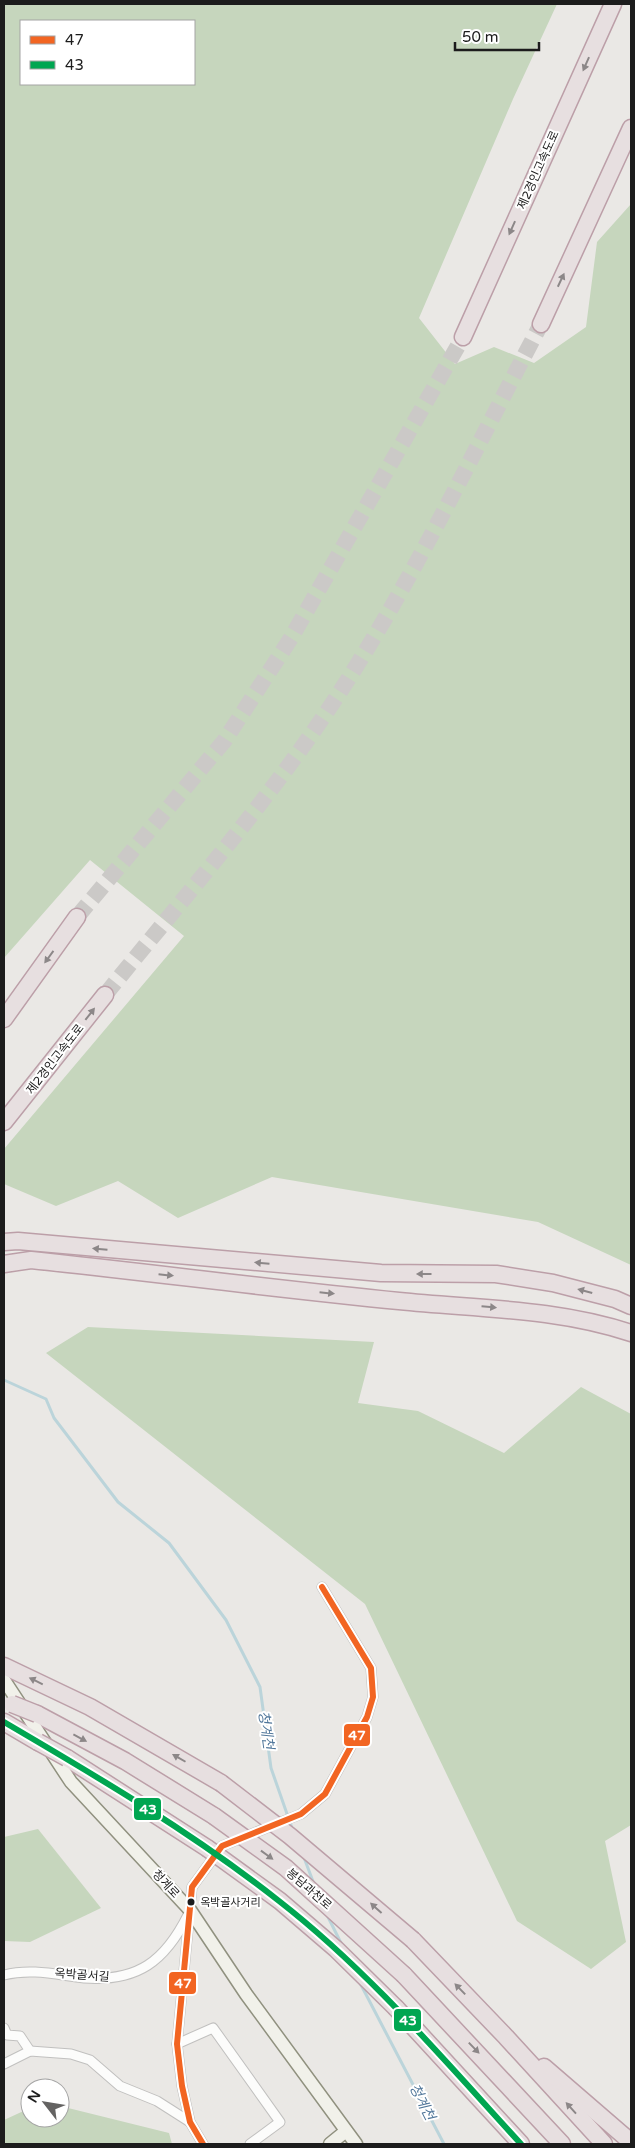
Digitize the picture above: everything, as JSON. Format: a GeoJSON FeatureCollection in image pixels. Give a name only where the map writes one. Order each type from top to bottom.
{"type":"FeatureCollection","features":[{"type":"Feature","properties":{"kind":"highway","name":"제2경인고속도로"},"geometry":{"type":"LineString","coordinates":[[463,337],[613,4]]}},
{"type":"Feature","properties":{"kind":"highway"},"geometry":{"type":"LineString","coordinates":[[541,324],[631,128]]}},
{"type":"Feature","properties":{"kind":"highway"},"geometry":{"type":"LineString","coordinates":[[8,1013],[77,917]]}},
{"type":"Feature","properties":{"kind":"highway","name":"제2경인고속도로"},"geometry":{"type":"LineString","coordinates":[[4,1122],[105,995]]}},
{"type":"Feature","properties":{"kind":"highway"},"geometry":{"type":"LineString","coordinates":[[11,1242],[381,1273],[496,1274],[553,1283],[631,1306]]}},
{"type":"Feature","properties":{"kind":"highway"},"geometry":{"type":"LineString","coordinates":[[4,1264],[30,1260],[401,1301],[490,1306],[569,1318],[631,1333]]}},
{"type":"Feature","properties":{"kind":"highway"},"geometry":{"type":"LineString","coordinates":[[4,1671],[90,1707],[221,1783],[298,1842],[412,1940],[506,2037],[604,2144]]}},
{"type":"Feature","properties":{"kind":"highway","name":"봉담과천로"},"geometry":{"type":"LineString","coordinates":[[8,1703],[37,1714],[125,1761],[214,1816],[286,1868],[404,1975],[562,2144]]}},
{"type":"Feature","properties":{"kind":"highway"},"geometry":{"type":"LineString","coordinates":[[4,1722],[215,1847],[336,1949],[396,2008],[521,2144]]}},
{"type":"Feature","properties":{"kind":"highway"},"geometry":{"type":"LineString","coordinates":[[506,2037],[570,2087],[631,2142]]}},
{"type":"Feature","properties":{"kind":"street"},"geometry":{"type":"LineString","coordinates":[[204,2144],[190,2122],[182,2086],[177,2044],[192,1887],[215,1847],[301,1814],[325,1794],[367,1717],[373,1697],[371,1668],[322,1587]]}},
{"type":"Feature","properties":{"kind":"street","name":"청계로"},"geometry":{"type":"LineString","coordinates":[[4,1671],[71,1782],[190,1910],[246,1994],[356,2144]]}},
{"type":"Feature","properties":{"kind":"street","name":"옥박골서길"},"geometry":{"type":"LineString","coordinates":[[4,1975],[16,1972],[44,1972],[84,1978],[112,1978],[130,1974],[150,1964],[175,1941],[190,1910]]}},
{"type":"Feature","properties":{"kind":"street"},"geometry":{"type":"LineString","coordinates":[[4,2028],[7,2035],[20,2036],[30,2051]]}},
{"type":"Feature","properties":{"kind":"street"},"geometry":{"type":"LineString","coordinates":[[177,2044],[213,2028],[280,2122],[250,2144]]}},
{"type":"Feature","properties":{"kind":"street"},"geometry":{"type":"LineString","coordinates":[[4,2064],[30,2051],[70,2054],[90,2060],[120,2086],[158,2100],[190,2122]]}},
{"type":"Feature","properties":{"kind":"street"},"geometry":{"type":"LineString","coordinates":[[330,2144],[346,2132]]}},
{"type":"Feature","properties":{"kind":"green space"},"geometry":{"type":"Polygon","coordinates":[[[4,4],[557,4],[513,99],[419,318],[455,364],[494,347],[534,363],[586,327],[597,242],[631,204],[631,1265],[538,1222],[272,1177],[178,1218],[118,1181],[56,1206],[4,1184],[4,1149],[184,936],[90,860],[4,958],[4,4]]]}},
{"type":"Feature","properties":{"kind":"green space"},"geometry":{"type":"Polygon","coordinates":[[[88,1327],[374,1342],[358,1403],[418,1411],[504,1453],[581,1387],[631,1414],[631,1825],[605,1841],[626,1942],[591,1969],[517,1921],[365,1604],[46,1353],[88,1327]]]}},
{"type":"Feature","properties":{"kind":"green space"},"geometry":{"type":"Polygon","coordinates":[[[38,1829],[101,1908],[30,1942],[4,1941],[4,1837],[38,1829]]]}},
{"type":"Feature","properties":{"kind":"green space"},"geometry":{"type":"Polygon","coordinates":[[[70,2108],[169,2133],[172,2144],[4,2144],[4,2120],[20,2113],[20,2128],[70,2128],[70,2108]]]}},
{"type":"Feature","properties":{"kind":"waterway","name":"청계천"},"geometry":{"type":"LineString","coordinates":[[4,1380],[46,1399],[54,1418],[118,1502],[169,1543],[226,1620],[260,1687],[271,1768],[293,1831]]}},
{"type":"Feature","properties":{"kind":"waterway","name":"청계천"},"geometry":{"type":"LineString","coordinates":[[303,1855],[314,1884]]}},
{"type":"Feature","properties":{"kind":"waterway","name":"청계천"},"geometry":{"type":"LineString","coordinates":[[326,1913],[341,1943]]}},
{"type":"Feature","properties":{"kind":"waterway","name":"청계천"},"geometry":{"type":"LineString","coordinates":[[360,1983],[444,2144]]}},
{"type":"Feature","properties":{"kind":"tunnel"},"geometry":{"type":"LineString","coordinates":[[105,995],[274,786],[326,713],[385,619],[439,521],[541,324]]}},
{"type":"Feature","properties":{"kind":"tunnel"},"geometry":{"type":"LineString","coordinates":[[77,917],[225,740],[291,638],[463,337]]}},
{"type":"Feature","properties":{"kind":"transit line","name":"47"},"geometry":{"type":"LineString","coordinates":[[203,2144],[190,2122],[182,2086],[177,2044],[192,1887],[222,1846],[301,1814],[325,1794],[367,1717],[373,1697],[371,1668],[322,1587]]}},
{"type":"Feature","properties":{"kind":"transit line","name":"43"},"geometry":{"type":"LineString","coordinates":[[4,1722],[110,1785],[179,1829],[279,1901],[312,1928],[375,1986],[521,2144]]}},
{"type":"Feature","properties":{"kind":"place","name":"옥박골사거리"},"geometry":{"type":"Point","coordinates":[191,1902]}}]}
